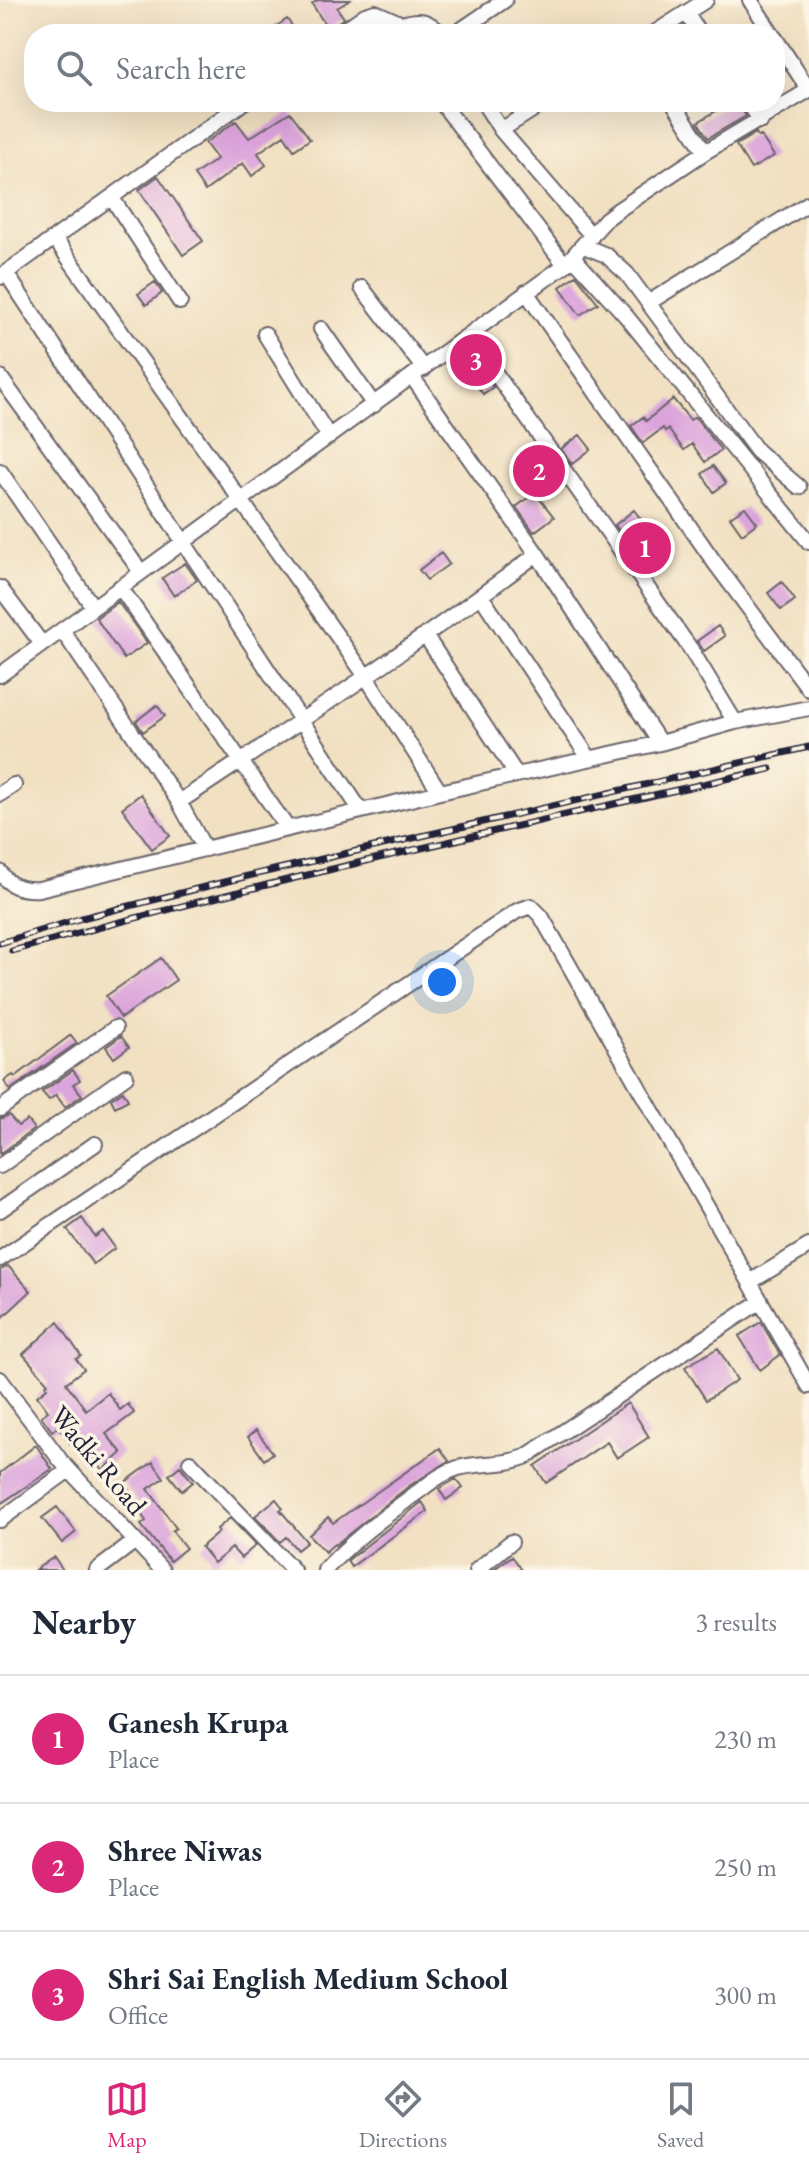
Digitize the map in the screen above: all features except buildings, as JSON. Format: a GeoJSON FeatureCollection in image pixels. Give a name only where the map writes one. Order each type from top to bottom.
{"type":"FeatureCollection","features":[{"type":"Feature","properties":{"kind":"street"},"geometry":{"type":"LineString","coordinates":[[470,24],[505,0]]}},
{"type":"Feature","properties":{"kind":"street"},"geometry":{"type":"LineString","coordinates":[[669,24],[706,0]]}},
{"type":"Feature","properties":{"kind":"street"},"geometry":{"type":"LineString","coordinates":[[750,0],[766,24]]}},
{"type":"Feature","properties":{"kind":"street"},"geometry":{"type":"LineString","coordinates":[[352,24],[375,12],[395,24]]}},
{"type":"Feature","properties":{"kind":"street"},"geometry":{"type":"LineString","coordinates":[[686,13],[693,24]]}},
{"type":"Feature","properties":{"kind":"street"},"geometry":{"type":"LineString","coordinates":[[785,53],[809,90],[785,106]]}},
{"type":"Feature","properties":{"kind":"street"},"geometry":{"type":"LineString","coordinates":[[230,112],[3,275],[361,811]]}},
{"type":"Feature","properties":{"kind":"street"},"geometry":{"type":"LineString","coordinates":[[450,112],[579,251]]}},
{"type":"Feature","properties":{"kind":"street"},"geometry":{"type":"LineString","coordinates":[[489,112],[579,251],[626,316],[809,542]]}},
{"type":"Feature","properties":{"kind":"street"},"geometry":{"type":"LineString","coordinates":[[501,130],[529,112]]}},
{"type":"Feature","properties":{"kind":"street"},"geometry":{"type":"LineString","coordinates":[[679,112],[705,152]]}},
{"type":"Feature","properties":{"kind":"street"},"geometry":{"type":"LineString","coordinates":[[755,112],[761,121]]}},
{"type":"Feature","properties":{"kind":"street"},"geometry":{"type":"LineString","coordinates":[[0,675],[469,336],[579,251],[606,219],[618,210],[705,152],[775,112]]}},
{"type":"Feature","properties":{"kind":"street"},"geometry":{"type":"LineString","coordinates":[[112,198],[180,302]]}},
{"type":"Feature","properties":{"kind":"street"},"geometry":{"type":"LineString","coordinates":[[648,303],[809,203]]}},
{"type":"Feature","properties":{"kind":"street"},"geometry":{"type":"LineString","coordinates":[[55,239],[365,675],[440,792]]}},
{"type":"Feature","properties":{"kind":"street"},"geometry":{"type":"LineString","coordinates":[[579,251],[595,249],[627,274],[757,451],[799,487]]}},
{"type":"Feature","properties":{"kind":"street"},"geometry":{"type":"LineString","coordinates":[[362,288],[660,743]]}},
{"type":"Feature","properties":{"kind":"street"},"geometry":{"type":"LineString","coordinates":[[526,292],[715,563],[809,689]]}},
{"type":"Feature","properties":{"kind":"street"},"geometry":{"type":"LineString","coordinates":[[321,329],[374,405]]}},
{"type":"Feature","properties":{"kind":"street"},"geometry":{"type":"LineString","coordinates":[[265,334],[329,437]]}},
{"type":"Feature","properties":{"kind":"street"},"geometry":{"type":"LineString","coordinates":[[469,336],[690,648],[735,722]]}},
{"type":"Feature","properties":{"kind":"street"},"geometry":{"type":"LineString","coordinates":[[0,377],[141,572]]}},
{"type":"Feature","properties":{"kind":"street"},"geometry":{"type":"LineString","coordinates":[[0,471],[93,607]]}},
{"type":"Feature","properties":{"kind":"street"},"geometry":{"type":"LineString","coordinates":[[179,802],[302,721],[537,554]]}},
{"type":"Feature","properties":{"kind":"street"},"geometry":{"type":"LineString","coordinates":[[120,587],[288,829]]}},
{"type":"Feature","properties":{"kind":"street"},"geometry":{"type":"LineString","coordinates":[[0,588],[42,644]]}},
{"type":"Feature","properties":{"kind":"street"},"geometry":{"type":"LineString","coordinates":[[481,596],[589,758]]}},
{"type":"Feature","properties":{"kind":"street"},"geometry":{"type":"LineString","coordinates":[[62,630],[179,802],[205,849]]}},
{"type":"Feature","properties":{"kind":"street"},"geometry":{"type":"LineString","coordinates":[[425,635],[516,774]]}},
{"type":"Feature","properties":{"kind":"street"},"geometry":{"type":"LineString","coordinates":[[0,872],[10,884],[39,889],[516,774],[660,743],[735,722],[809,708]]}},
{"type":"Feature","properties":{"kind":"street"},"geometry":{"type":"LineString","coordinates":[[0,794],[14,785]]}},
{"type":"Feature","properties":{"kind":"street"},"geometry":{"type":"LineString","coordinates":[[0,1259],[504,920],[531,906],[541,916],[809,1386]]}},
{"type":"Feature","properties":{"kind":"street"},"geometry":{"type":"LineString","coordinates":[[0,1109],[115,1028]]}},
{"type":"Feature","properties":{"kind":"street"},"geometry":{"type":"LineString","coordinates":[[0,1166],[126,1076]]}},
{"type":"Feature","properties":{"kind":"street"},"geometry":{"type":"LineString","coordinates":[[0,1210],[95,1144]]}},
{"type":"Feature","properties":{"kind":"street"},"geometry":{"type":"LineString","coordinates":[[750,1282],[809,1246]]}},
{"type":"Feature","properties":{"kind":"street"},"geometry":{"type":"LineString","coordinates":[[325,1570],[367,1529],[444,1473],[470,1466],[504,1464],[525,1457],[761,1301]]}},
{"type":"Feature","properties":{"kind":"street","name":"Wadki Road"},"geometry":{"type":"LineString","coordinates":[[0,1379],[69,1470],[162,1570]]}},
{"type":"Feature","properties":{"kind":"street"},"geometry":{"type":"LineString","coordinates":[[190,1462],[293,1570]]}},
{"type":"Feature","properties":{"kind":"street"},"geometry":{"type":"LineString","coordinates":[[0,1520],[69,1470]]}},
{"type":"Feature","properties":{"kind":"street"},"geometry":{"type":"LineString","coordinates":[[97,1570],[134,1542]]}},
{"type":"Feature","properties":{"kind":"street"},"geometry":{"type":"LineString","coordinates":[[477,1570],[511,1542]]}},
{"type":"Feature","properties":{"kind":"railway"},"geometry":{"type":"LineString","coordinates":[[0,943],[82,918],[248,876],[809,747]]}},
{"type":"Feature","properties":{"kind":"railway"},"geometry":{"type":"LineString","coordinates":[[12,951],[295,878],[770,769]]}},
{"type":"Feature","properties":{"kind":"place","name":"Shri Sai English Medium School"},"geometry":{"type":"Point","coordinates":[476,360]}},
{"type":"Feature","properties":{"kind":"place","name":"Shree Niwas"},"geometry":{"type":"Point","coordinates":[539,471]}},
{"type":"Feature","properties":{"kind":"place","name":"Ganesh Krupa"},"geometry":{"type":"Point","coordinates":[645,548]}}]}
